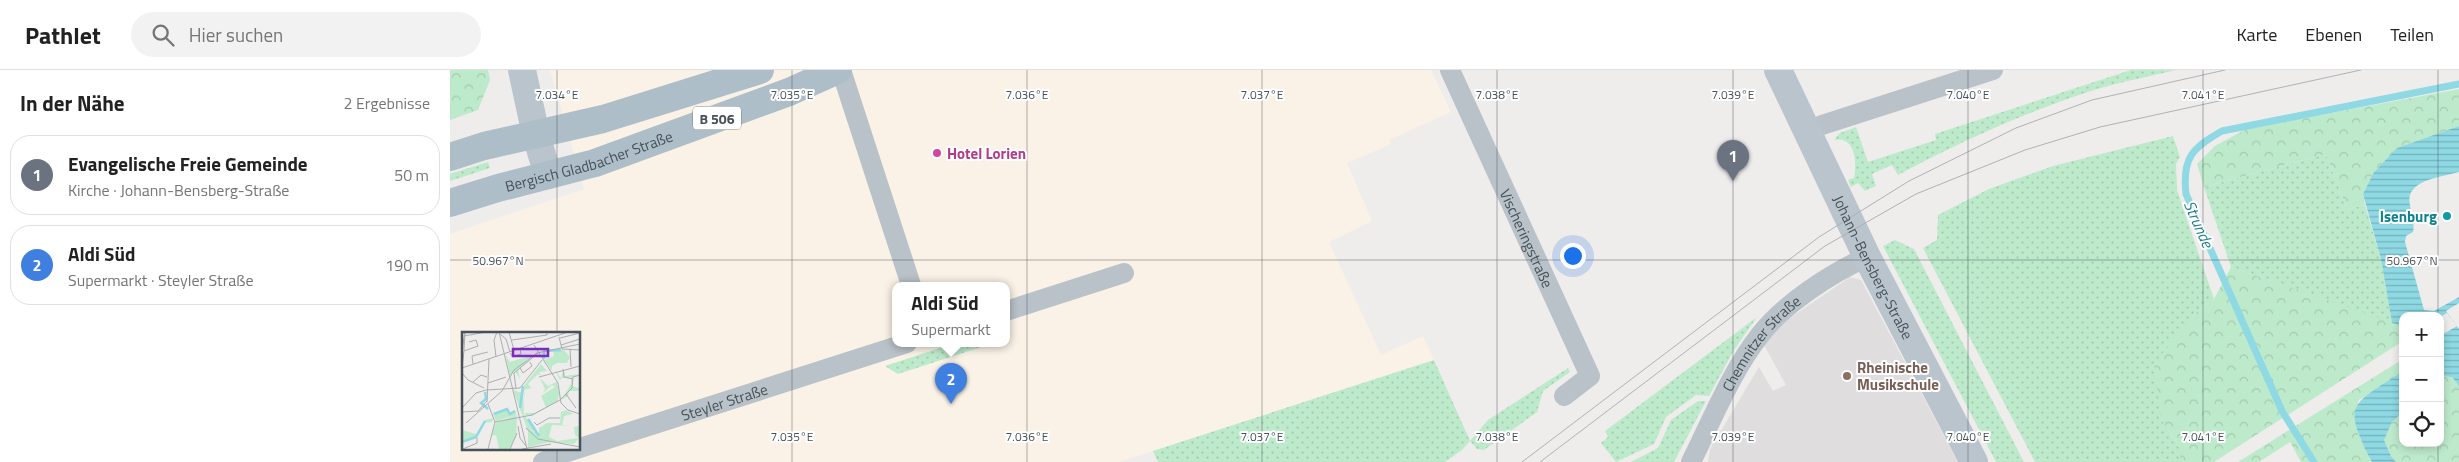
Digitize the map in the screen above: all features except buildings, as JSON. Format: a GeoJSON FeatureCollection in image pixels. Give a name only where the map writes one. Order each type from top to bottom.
{"type":"FeatureCollection","features":[{"type":"Feature","properties":{"kind":"main road","name":"B 506"},"geometry":{"type":"LineString","coordinates":[[450,157],[484,146],[603,120],[760,70]]}},
{"type":"Feature","properties":{"kind":"main road","name":"Bergisch Gladbacher Straße"},"geometry":{"type":"LineString","coordinates":[[450,203],[595,163],[789,92],[840,70]]}},
{"type":"Feature","properties":{"kind":"street"},"geometry":{"type":"LineString","coordinates":[[522,70],[536,135],[548,175]]}},
{"type":"Feature","properties":{"kind":"street"},"geometry":{"type":"LineString","coordinates":[[840,70],[910,282]]}},
{"type":"Feature","properties":{"kind":"street","name":"Vischeringstraße"},"geometry":{"type":"LineString","coordinates":[[1450,70],[1590,376],[1564,396]]}},
{"type":"Feature","properties":{"kind":"street","name":"Johann-Bensberg-Straße"},"geometry":{"type":"LineString","coordinates":[[1778,70],[1867,257],[1974,462]]}},
{"type":"Feature","properties":{"kind":"street"},"geometry":{"type":"LineString","coordinates":[[1807,132],[1822,125],[1993,70]]}},
{"type":"Feature","properties":{"kind":"street","name":"Chemnitzer Straße"},"geometry":{"type":"LineString","coordinates":[[1691,462],[1720,405],[1761,334],[1785,310],[1838,271],[1867,257]]}},
{"type":"Feature","properties":{"kind":"street"},"geometry":{"type":"LineString","coordinates":[[1010,310],[1124,273]]}},
{"type":"Feature","properties":{"kind":"street","name":"Steyler Straße"},"geometry":{"type":"LineString","coordinates":[[580,448],[895,347]]}},
{"type":"Feature","properties":{"kind":"street","name":"Steyler Straße"},"geometry":{"type":"LineString","coordinates":[[543,462],[573,450]]}},
{"type":"Feature","properties":{"kind":"shaded area"},"geometry":{"type":"Polygon","coordinates":[[[550,70],[1431,70],[1451,112],[1389,140],[1391,144],[1347,163],[1372,221],[1329,242],[1381,355],[1423,336],[1434,360],[1119,462],[450,462],[450,234],[584,189],[550,70]]]}},
{"type":"Feature","properties":{"kind":"shaded area","name":"Rheinische Musikschule"},"geometry":{"type":"Polygon","coordinates":[[[1850,277],[1861,280],[1958,462],[1708,462],[1710,449],[1759,367],[1773,391],[1786,385],[1764,345],[1766,341],[1790,318],[1850,277]]]}},
{"type":"Feature","properties":{"kind":"green space"},"geometry":{"type":"Polygon","coordinates":[[[450,70],[488,70],[490,80],[478,110],[450,120],[450,70]]]}},
{"type":"Feature","properties":{"kind":"green space"},"geometry":{"type":"Polygon","coordinates":[[[2131,70],[2176,70],[2098,89],[2051,105],[1984,133],[1898,175],[1892,165],[1872,174],[1876,186],[1865,191],[1858,183],[1851,187],[1848,180],[1854,178],[1855,172],[1855,158],[1851,146],[1847,142],[1834,140],[1840,133],[1856,127],[1868,162],[1936,140],[1935,134],[2131,70]]]}},
{"type":"Feature","properties":{"kind":"green space"},"geometry":{"type":"Polygon","coordinates":[[[2459,89],[2459,126],[2397,148],[2374,172],[2363,194],[2365,205],[2347,209],[2326,154],[2204,187],[2197,164],[2215,146],[2246,129],[2459,89]]]}},
{"type":"Feature","properties":{"kind":"green space"},"geometry":{"type":"Polygon","coordinates":[[[2173,136],[2180,157],[2176,164],[2177,190],[2214,299],[2192,316],[2161,419],[2180,447],[2180,462],[2035,462],[1923,248],[1937,240],[1938,215],[1989,189],[2053,166],[2173,136]]]}},
{"type":"Feature","properties":{"kind":"green space"},"geometry":{"type":"Polygon","coordinates":[[[2326,154],[2347,209],[2365,205],[2381,259],[2392,323],[2231,267],[2204,187],[2326,154]]]}},
{"type":"Feature","properties":{"kind":"green space"},"geometry":{"type":"Polygon","coordinates":[[[488,162],[490,168],[450,181],[450,174],[488,162]]]}},
{"type":"Feature","properties":{"kind":"green space"},"geometry":{"type":"Polygon","coordinates":[[[1895,240],[1914,249],[2024,462],[1996,462],[1883,246],[1895,240]]]}},
{"type":"Feature","properties":{"kind":"green space"},"geometry":{"type":"Polygon","coordinates":[[[2231,267],[2399,325],[2399,344],[2214,462],[2180,462],[2180,447],[2161,419],[2154,364],[2192,316],[2214,299],[2231,267]]]}},
{"type":"Feature","properties":{"kind":"green space"},"geometry":{"type":"Polygon","coordinates":[[[1757,317],[1734,350],[1709,396],[1696,395],[1666,417],[1654,444],[1616,462],[1601,443],[1608,437],[1605,431],[1757,317]]]}},
{"type":"Feature","properties":{"kind":"green space"},"geometry":{"type":"Polygon","coordinates":[[[943,347],[981,347],[898,374],[885,366],[943,347]]]}},
{"type":"Feature","properties":{"kind":"green space"},"geometry":{"type":"Polygon","coordinates":[[[1434,360],[1470,441],[1462,450],[1445,462],[1158,462],[1153,451],[1434,360]]]}},
{"type":"Feature","properties":{"kind":"green space"},"geometry":{"type":"Polygon","coordinates":[[[2399,361],[2399,374],[2358,401],[2358,434],[2372,462],[2301,462],[2290,442],[2259,462],[2238,462],[2399,361]]]}},
{"type":"Feature","properties":{"kind":"green space"},"geometry":{"type":"Polygon","coordinates":[[[1568,368],[1570,372],[1543,391],[1537,412],[1484,450],[1477,449],[1470,441],[1488,420],[1568,368]]]}},
{"type":"Feature","properties":{"kind":"green space"},"geometry":{"type":"Polygon","coordinates":[[[2444,376],[2452,377],[2459,386],[2459,462],[2396,462],[2391,456],[2384,440],[2392,422],[2399,416],[2399,447],[2444,447],[2444,376]]]}},
{"type":"Feature","properties":{"kind":"green space"},"geometry":{"type":"Polygon","coordinates":[[[1698,401],[1706,401],[1674,462],[1631,462],[1658,448],[1671,420],[1698,401]]]}},
{"type":"Feature","properties":{"kind":"water"},"geometry":{"type":"Polygon","coordinates":[[[2459,126],[2459,172],[2426,181],[2413,190],[2410,197],[2410,205],[2414,225],[2413,232],[2406,236],[2405,242],[2424,310],[2434,311],[2459,297],[2459,303],[2446,311],[2459,329],[2459,386],[2452,377],[2444,376],[2444,312],[2399,312],[2399,325],[2392,323],[2381,259],[2363,194],[2374,172],[2397,148],[2459,126]]]}},
{"type":"Feature","properties":{"kind":"water"},"geometry":{"type":"Polygon","coordinates":[[[2399,374],[2399,416],[2392,422],[2384,440],[2391,456],[2396,462],[2372,462],[2362,442],[2355,416],[2357,407],[2372,391],[2399,374]]]}},
{"type":"Feature","properties":{"kind":"pier"},"geometry":{"type":"Polygon","coordinates":[[[2447,313],[2457,326],[2444,334],[2444,315],[2447,313]]]}},
{"type":"Feature","properties":{"kind":"waterway","name":"Strunde"},"geometry":{"type":"LineString","coordinates":[[2314,462],[2282,411],[2186,194],[2186,171],[2191,155],[2203,143],[2222,131],[2459,84]]}},
{"type":"Feature","properties":{"kind":"tram line"},"geometry":{"type":"LineString","coordinates":[[1522,462],[1819,237],[1909,181],[2016,128],[2092,100],[2225,70]]}},
{"type":"Feature","properties":{"kind":"tram line"},"geometry":{"type":"LineString","coordinates":[[1540,462],[1825,246],[1916,194],[2025,150],[2100,127],[2361,70]]}},
{"type":"Feature","properties":{"kind":"place","name":"Hotel Lorien"},"geometry":{"type":"Point","coordinates":[937,153]}},
{"type":"Feature","properties":{"kind":"place","name":"Evangelische Freie Gemeinde"},"geometry":{"type":"Point","coordinates":[1733,181]}},
{"type":"Feature","properties":{"kind":"place","name":"Isenburg"},"geometry":{"type":"Point","coordinates":[2447,216]}},
{"type":"Feature","properties":{"kind":"place","name":"Rheinische Musikschule"},"geometry":{"type":"Point","coordinates":[1847,376]}},
{"type":"Feature","properties":{"kind":"place","name":"Aldi Süd"},"geometry":{"type":"Point","coordinates":[951,404]}}]}
